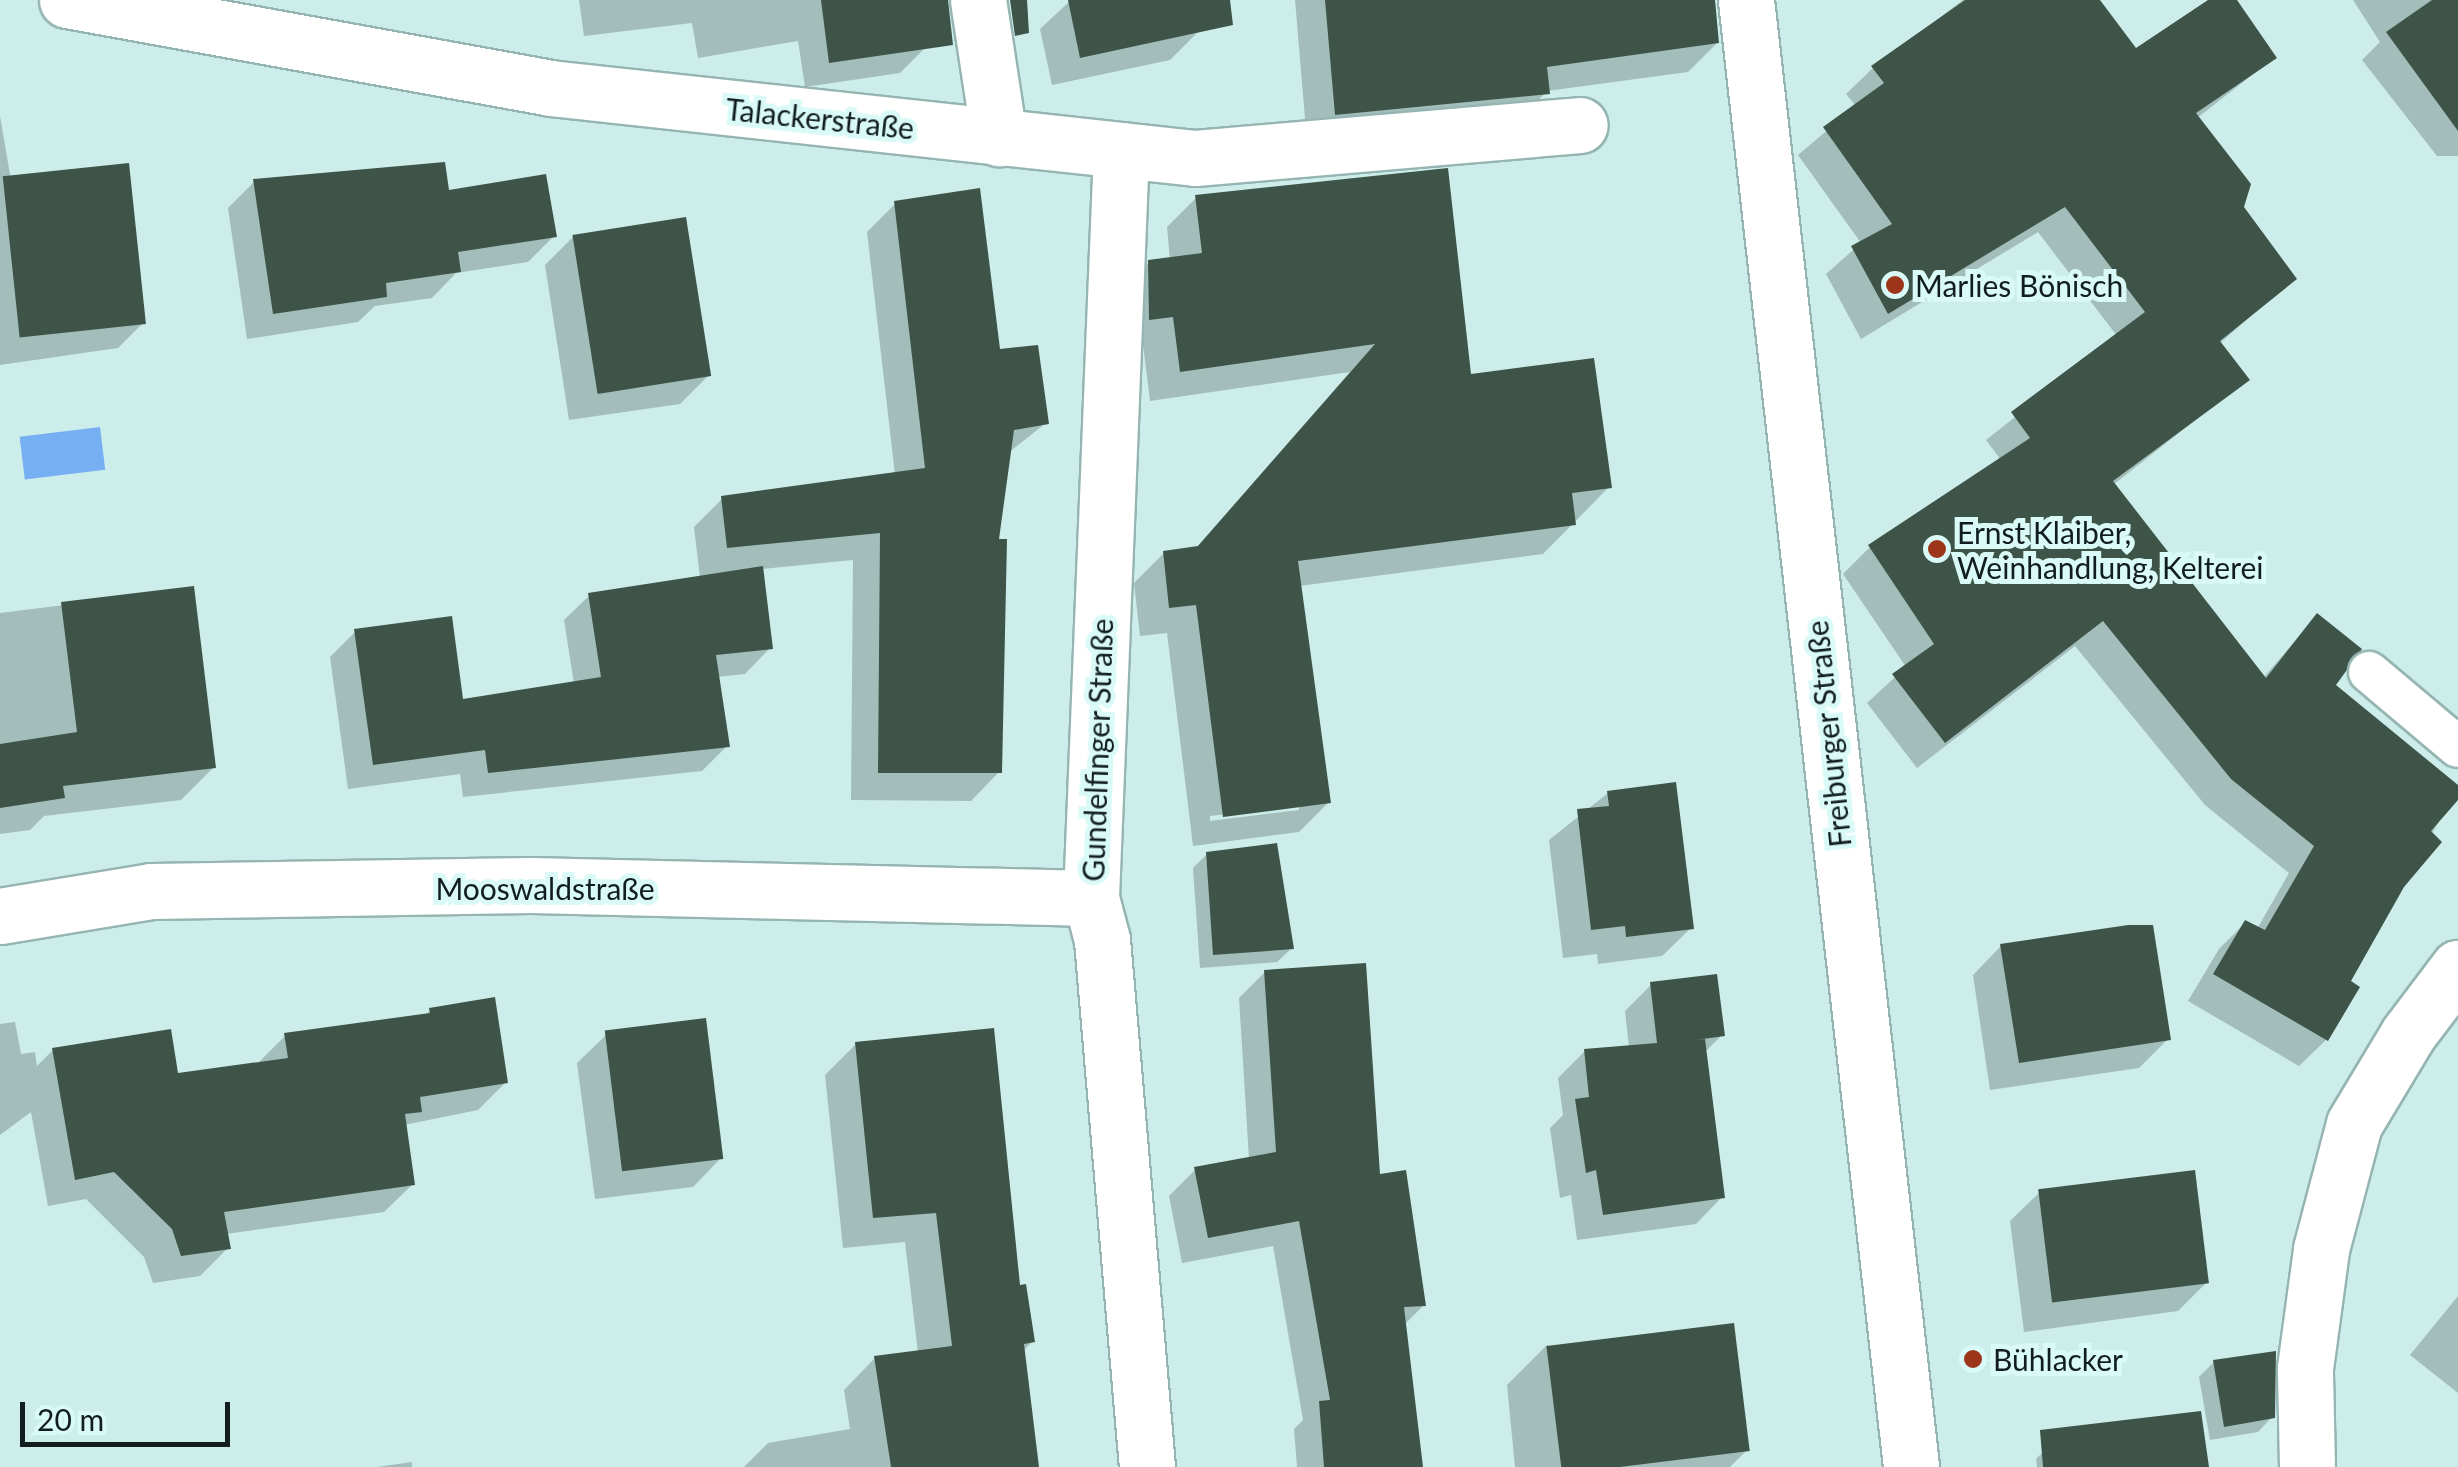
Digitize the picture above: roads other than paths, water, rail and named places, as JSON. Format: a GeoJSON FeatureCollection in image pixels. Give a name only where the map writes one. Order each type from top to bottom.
{"type":"FeatureCollection","features":[{"type":"Feature","properties":{"kind":"street","name":"Talackerstraße"},"geometry":{"type":"LineString","coordinates":[[68,0],[550,88],[1194,158],[1580,126]]}},
{"type":"Feature","properties":{"kind":"street"},"geometry":{"type":"LineString","coordinates":[[978,0],[999,138]]}},
{"type":"Feature","properties":{"kind":"street","name":"Freiburger Straße"},"geometry":{"type":"LineString","coordinates":[[1746,0],[1911,1467]]}},
{"type":"Feature","properties":{"kind":"street","name":"Gundelfinger Straße"},"geometry":{"type":"LineString","coordinates":[[1120,150],[1091,898],[1102,940],[1147,1467]]}},
{"type":"Feature","properties":{"kind":"street","name":"Mooswaldstraße"},"geometry":{"type":"LineString","coordinates":[[0,916],[171,891],[531,885],[1091,898]]}},
{"type":"Feature","properties":{"kind":"street"},"geometry":{"type":"LineString","coordinates":[[2308,1467],[2305,1368],[2318,1269],[2354,1124],[2408,1034],[2458,968]]}},
{"type":"Feature","properties":{"kind":"lane"},"geometry":{"type":"LineString","coordinates":[[2369,672],[2458,747]]}},
{"type":"Feature","properties":{"kind":"water"},"geometry":{"type":"Polygon","coordinates":[[[100,427],[105,470],[25,480],[20,437],[100,427]]]}},
{"type":"Feature","properties":{"kind":"place","name":"Marlies Bönisch"},"geometry":{"type":"Point","coordinates":[1895,285]}},
{"type":"Feature","properties":{"kind":"place","name":"Ernst Klaiber, Weinhandlung, Kelterei"},"geometry":{"type":"Point","coordinates":[1937,549]}},
{"type":"Feature","properties":{"kind":"place","name":"Bühlacker"},"geometry":{"type":"Point","coordinates":[1973,1359]}}]}
